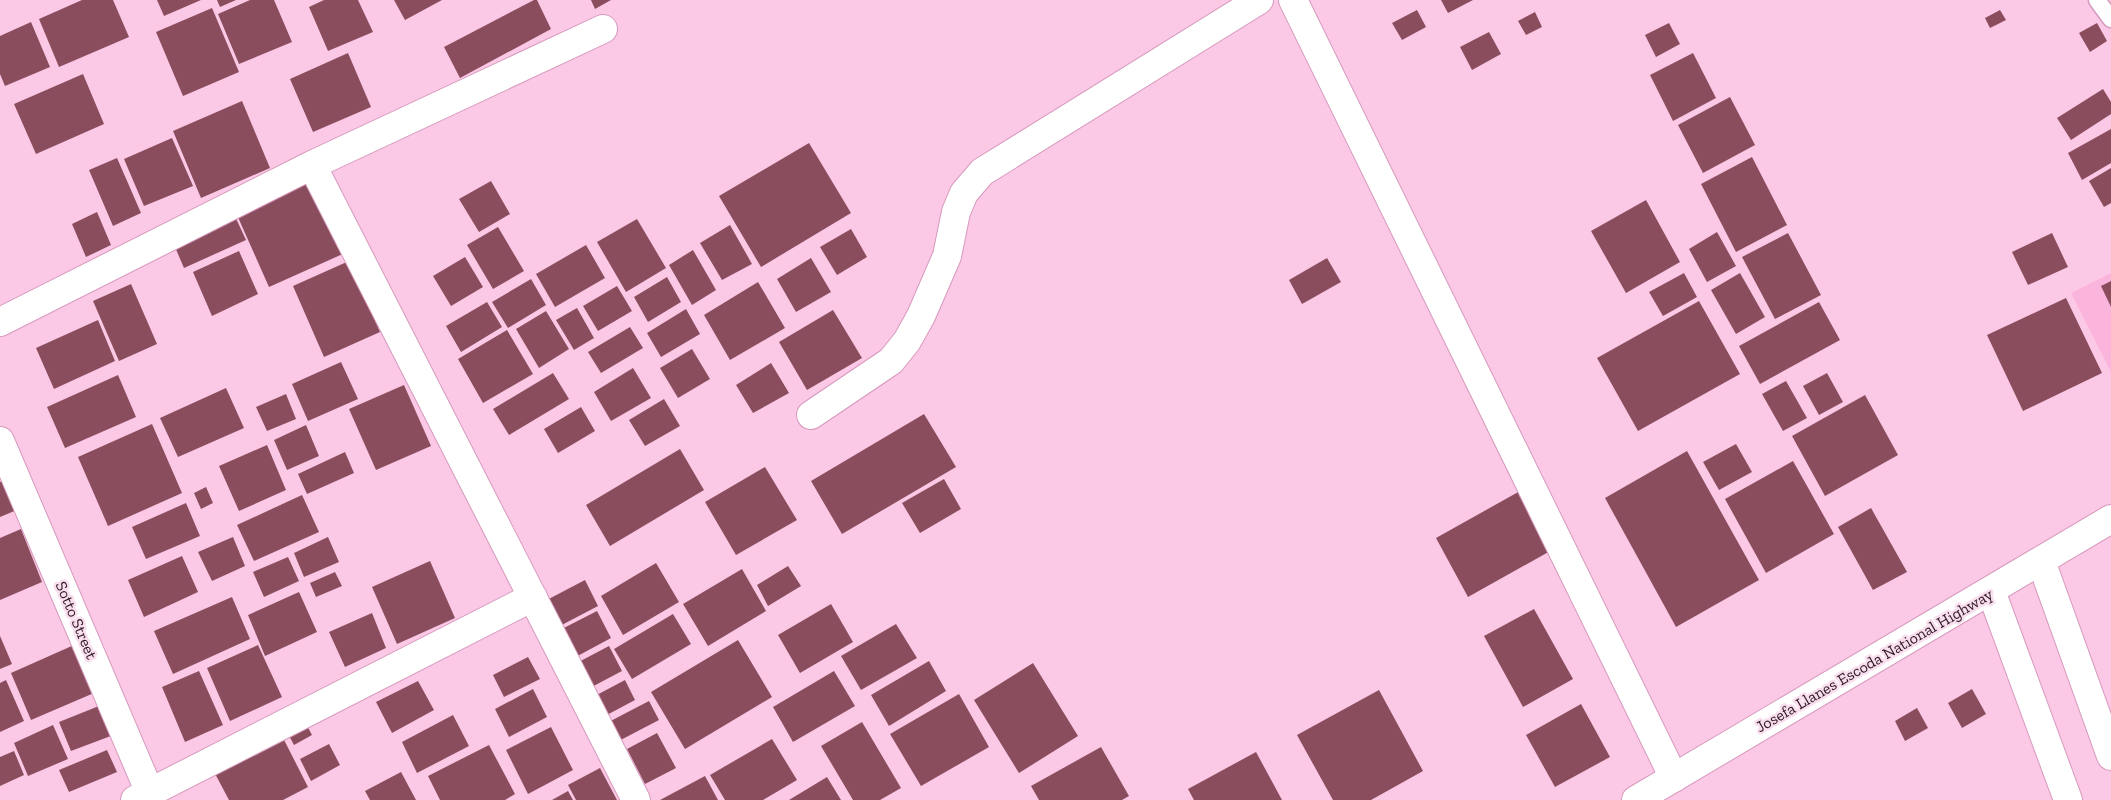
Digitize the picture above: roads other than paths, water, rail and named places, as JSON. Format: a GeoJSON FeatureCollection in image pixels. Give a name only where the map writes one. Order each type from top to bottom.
{"type":"FeatureCollection","features":[{"type":"Feature","properties":{"kind":"street"},"geometry":{"type":"LineString","coordinates":[[811,415],[891,361],[907,342],[921,316],[947,256],[956,212],[961,199],[982,172],[1259,0]]}},
{"type":"Feature","properties":{"kind":"street"},"geometry":{"type":"LineString","coordinates":[[1294,0],[1674,778]]}},
{"type":"Feature","properties":{"kind":"street"},"geometry":{"type":"LineString","coordinates":[[0,322],[312,165],[603,29]]}},
{"type":"Feature","properties":{"kind":"street"},"geometry":{"type":"LineString","coordinates":[[312,165],[636,800]]}},
{"type":"Feature","properties":{"kind":"street","name":"Sotto Street"},"geometry":{"type":"LineString","coordinates":[[0,441],[146,798]]}},
{"type":"Feature","properties":{"kind":"street","name":"Josefa Llanes Escoda National Highway"},"geometry":{"type":"LineString","coordinates":[[1641,799],[2111,519]]}},
{"type":"Feature","properties":{"kind":"street"},"geometry":{"type":"LineString","coordinates":[[2041,561],[2111,756]]}},
{"type":"Feature","properties":{"kind":"street"},"geometry":{"type":"LineString","coordinates":[[1991,591],[2068,800]]}},
{"type":"Feature","properties":{"kind":"street"},"geometry":{"type":"LineString","coordinates":[[146,798],[533,597]]}},
{"type":"Feature","properties":{"kind":"lane"},"geometry":{"type":"LineString","coordinates":[[2097,0],[2111,19]]}}]}
